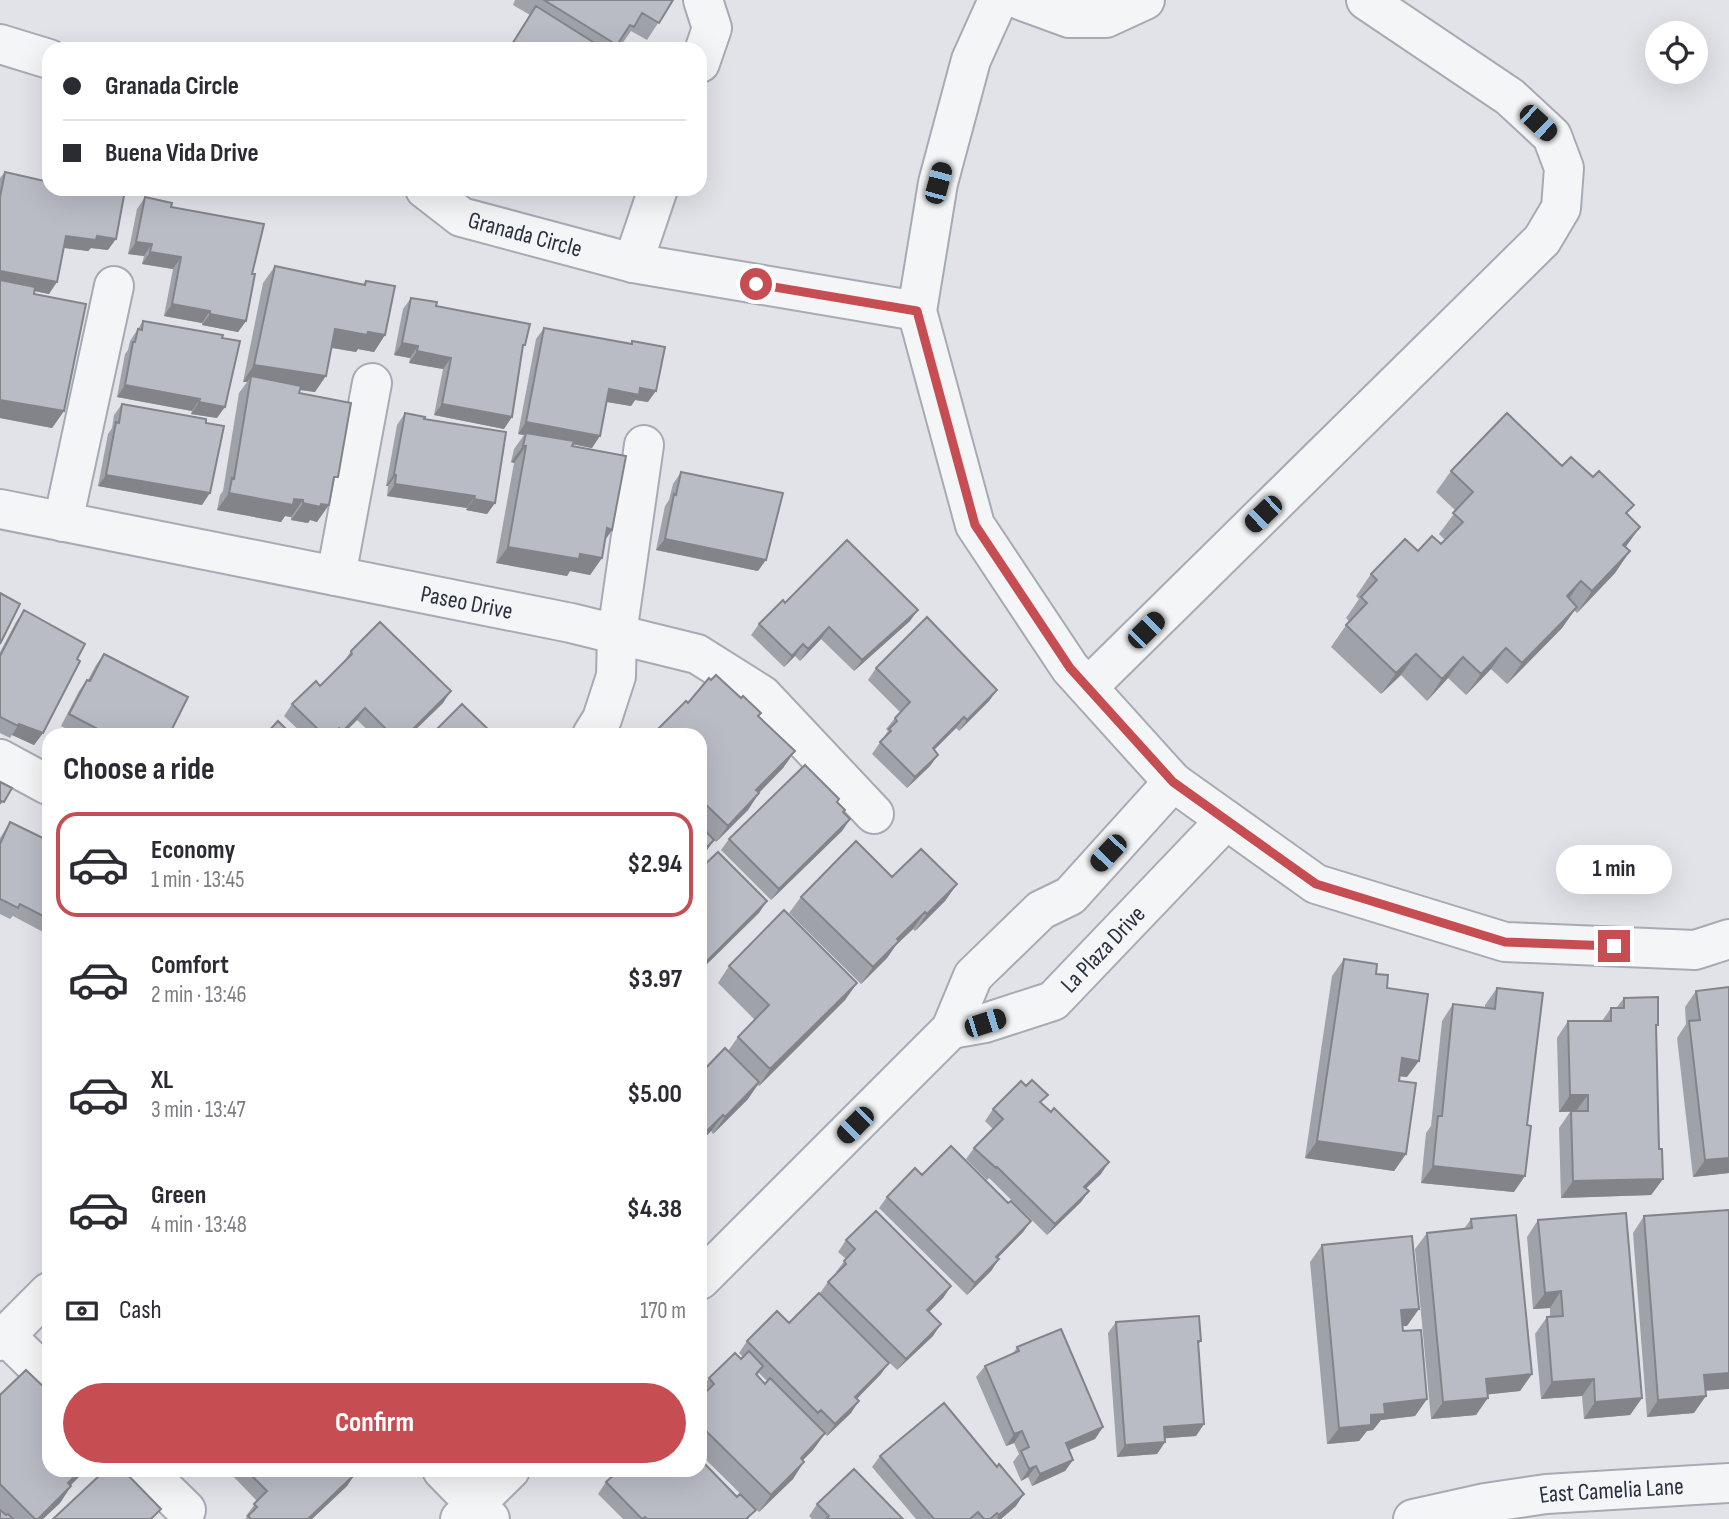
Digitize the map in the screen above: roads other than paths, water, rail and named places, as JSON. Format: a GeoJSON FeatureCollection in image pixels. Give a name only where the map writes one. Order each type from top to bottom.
{"type":"FeatureCollection","features":[{"type":"Feature","properties":{"kind":"street"},"geometry":{"type":"LineString","coordinates":[[703,0],[712,28],[707,43]]}},
{"type":"Feature","properties":{"kind":"street"},"geometry":{"type":"LineString","coordinates":[[998,0],[971,60],[938,183],[917,311],[975,525],[1070,668],[1173,782],[1316,884],[1505,942],[1695,950],[1729,939]]}},
{"type":"Feature","properties":{"kind":"street"},"geometry":{"type":"LineString","coordinates":[[1020,0],[1069,19],[1106,18],[1145,0]]}},
{"type":"Feature","properties":{"kind":"street"},"geometry":{"type":"LineString","coordinates":[[1088,687],[1542,240],[1561,208],[1564,168],[1552,136],[1510,97],[1366,0]]}},
{"type":"Feature","properties":{"kind":"street"},"geometry":{"type":"LineString","coordinates":[[0,44],[42,57]]}},
{"type":"Feature","properties":{"kind":"street","name":"Granada Circle"},"geometry":{"type":"LineString","coordinates":[[434,196],[461,217],[633,263],[917,311]]}},
{"type":"Feature","properties":{"kind":"street"},"geometry":{"type":"LineString","coordinates":[[633,263],[656,196]]}},
{"type":"Feature","properties":{"kind":"street"},"geometry":{"type":"LineString","coordinates":[[63,522],[114,286]]}},
{"type":"Feature","properties":{"kind":"street"},"geometry":{"type":"LineString","coordinates":[[337,576],[372,383]]}},
{"type":"Feature","properties":{"kind":"street"},"geometry":{"type":"LineString","coordinates":[[596,728],[616,676],[617,634],[644,445]]}},
{"type":"Feature","properties":{"kind":"street","name":"Paseo Drive"},"geometry":{"type":"LineString","coordinates":[[0,509],[571,623],[697,654],[762,695],[874,814]]}},
{"type":"Feature","properties":{"kind":"street"},"geometry":{"type":"LineString","coordinates":[[0,759],[42,782]]}},
{"type":"Feature","properties":{"kind":"street"},"geometry":{"type":"LineString","coordinates":[[707,1273],[951,1029],[973,976],[1041,910],[1070,896],[1173,782]]}},
{"type":"Feature","properties":{"kind":"street","name":"La Plaza Drive"},"geometry":{"type":"LineString","coordinates":[[951,1029],[985,1023],[1053,1001],[1226,820]]}},
{"type":"Feature","properties":{"kind":"street"},"geometry":{"type":"LineString","coordinates":[[42,1299],[3,1338],[42,1372]]}},
{"type":"Feature","properties":{"kind":"street"},"geometry":{"type":"LineString","coordinates":[[152,1477],[186,1510]]}},
{"type":"Feature","properties":{"kind":"street"},"geometry":{"type":"LineString","coordinates":[[447,1477],[475,1514],[504,1477]]}},
{"type":"Feature","properties":{"kind":"street","name":"East Camelia Lane"},"geometry":{"type":"LineString","coordinates":[[1413,1519],[1485,1503],[1546,1494],[1729,1483]]}}]}
